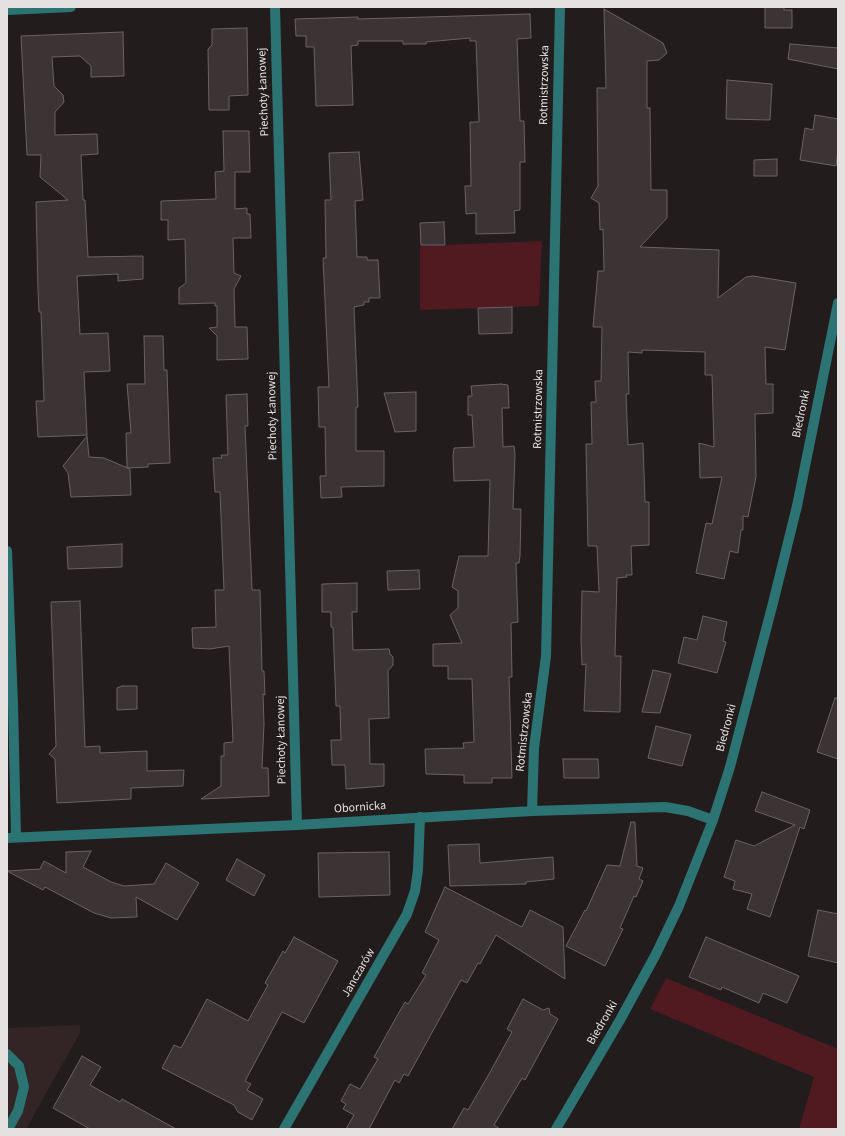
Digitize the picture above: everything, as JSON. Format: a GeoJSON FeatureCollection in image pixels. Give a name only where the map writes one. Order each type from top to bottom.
{"type":"FeatureCollection","features":[{"type":"Feature","properties":{"kind":"street"},"geometry":{"type":"LineString","coordinates":[[7,10],[71,7]]}},
{"type":"Feature","properties":{"kind":"street","name":"Piechoty Łanowej"},"geometry":{"type":"LineString","coordinates":[[274,7],[297,825]]}},
{"type":"Feature","properties":{"kind":"street","name":"Rotmistrzowska"},"geometry":{"type":"LineString","coordinates":[[532,811],[534,748],[546,648],[560,7]]}},
{"type":"Feature","properties":{"kind":"street","name":"Biedronki"},"geometry":{"type":"LineString","coordinates":[[556,1129],[620,1020],[656,954],[682,900],[713,820],[730,767],[797,506],[838,303]]}},
{"type":"Feature","properties":{"kind":"street"},"geometry":{"type":"LineString","coordinates":[[7,551],[14,704],[12,837]]}},
{"type":"Feature","properties":{"kind":"street","name":"Obornicka"},"geometry":{"type":"LineString","coordinates":[[12,837],[297,825],[532,811],[665,807],[688,811],[713,820]]}},
{"type":"Feature","properties":{"kind":"street","name":"Janczarów"},"geometry":{"type":"LineString","coordinates":[[284,1129],[407,914],[414,891],[418,870],[420,817]]}},
{"type":"Feature","properties":{"kind":"street"},"geometry":{"type":"LineString","coordinates":[[7,1054],[19,1066],[24,1087],[18,1110],[8,1129]]}},
{"type":"Feature","properties":{"kind":"shaded area"},"geometry":{"type":"Polygon","coordinates":[[[542,241],[539,306],[420,310],[420,246],[542,241]]]}},
{"type":"Feature","properties":{"kind":"shaded area"},"geometry":{"type":"Polygon","coordinates":[[[666,978],[838,1049],[838,1129],[799,1129],[814,1077],[650,1009],[666,978]]]}},
{"type":"Feature","properties":{"kind":"shaded area"},"geometry":{"type":"Polygon","coordinates":[[[80,1025],[80,1033],[26,1129],[7,1129],[7,1028],[80,1025]]]}},
{"type":"Feature","properties":{"kind":"building"},"geometry":{"type":"Polygon","coordinates":[[[765,7],[784,7],[784,10],[792,10],[792,28],[765,28],[765,7]]]}},
{"type":"Feature","properties":{"kind":"building"},"geometry":{"type":"Polygon","coordinates":[[[604,9],[663,43],[667,53],[659,60],[647,61],[647,108],[650,108],[651,190],[667,190],[667,218],[640,247],[719,250],[718,298],[746,277],[753,276],[796,283],[785,350],[765,347],[766,384],[773,384],[773,413],[755,414],[756,477],[748,517],[743,516],[743,530],[741,530],[738,553],[730,551],[724,579],[696,573],[706,523],[712,524],[722,477],[700,478],[699,443],[714,447],[712,375],[705,375],[705,352],[642,350],[642,353],[628,352],[629,394],[626,394],[628,445],[643,443],[645,502],[649,502],[649,545],[631,546],[632,575],[617,578],[615,656],[621,656],[620,712],[584,711],[586,664],[582,665],[581,640],[582,591],[599,592],[597,546],[588,546],[586,444],[592,444],[591,402],[596,402],[595,381],[601,381],[602,327],[593,327],[598,271],[604,271],[603,229],[600,230],[599,203],[591,198],[598,186],[597,88],[606,88],[604,9]]]}},
{"type":"Feature","properties":{"kind":"building"},"geometry":{"type":"Polygon","coordinates":[[[530,14],[531,38],[517,39],[520,121],[524,121],[525,162],[520,162],[520,210],[514,211],[515,233],[476,234],[476,213],[466,214],[465,186],[471,186],[470,122],[479,122],[476,41],[470,41],[470,38],[426,42],[426,44],[403,44],[403,41],[358,41],[358,45],[351,46],[353,105],[316,106],[314,47],[306,47],[306,36],[296,36],[295,19],[358,17],[358,19],[530,14]]]}},
{"type":"Feature","properties":{"kind":"building"},"geometry":{"type":"Polygon","coordinates":[[[247,28],[248,95],[229,96],[229,110],[209,110],[208,49],[212,45],[212,29],[247,28]]]}},
{"type":"Feature","properties":{"kind":"building"},"geometry":{"type":"Polygon","coordinates":[[[123,32],[124,76],[91,77],[91,66],[80,56],[52,57],[54,86],[63,95],[64,102],[55,112],[55,135],[97,134],[98,154],[81,155],[88,257],[143,256],[143,279],[118,281],[118,274],[77,276],[80,334],[108,333],[110,371],[84,372],[87,435],[38,437],[36,401],[44,401],[41,312],[39,312],[38,290],[36,202],[68,200],[40,177],[41,155],[27,155],[21,36],[123,32]]]}},
{"type":"Feature","properties":{"kind":"building"},"geometry":{"type":"Polygon","coordinates":[[[790,44],[838,48],[838,69],[788,59],[790,44]]]}},
{"type":"Feature","properties":{"kind":"building"},"geometry":{"type":"Polygon","coordinates":[[[727,80],[772,84],[770,120],[726,119],[727,80]]]}},
{"type":"Feature","properties":{"kind":"building"},"geometry":{"type":"Polygon","coordinates":[[[815,115],[838,119],[838,151],[836,166],[800,160],[805,128],[813,130],[815,115]]]}},
{"type":"Feature","properties":{"kind":"building"},"geometry":{"type":"Polygon","coordinates":[[[223,131],[249,131],[250,172],[235,172],[235,209],[247,208],[247,214],[250,214],[251,238],[233,238],[234,273],[241,276],[234,289],[235,327],[247,327],[248,359],[217,360],[217,336],[209,328],[217,327],[217,306],[215,306],[215,303],[179,304],[179,288],[186,283],[185,239],[168,240],[168,220],[161,220],[161,201],[216,199],[215,172],[224,171],[223,131]]]}},
{"type":"Feature","properties":{"kind":"building"},"geometry":{"type":"Polygon","coordinates":[[[359,152],[363,200],[355,201],[357,257],[367,257],[367,260],[378,260],[380,298],[369,298],[369,302],[364,302],[364,305],[354,307],[358,407],[356,407],[356,451],[384,451],[384,486],[341,487],[342,497],[321,498],[320,476],[326,476],[325,427],[319,427],[318,387],[329,387],[323,258],[326,258],[325,200],[331,200],[329,153],[359,152]]]}},
{"type":"Feature","properties":{"kind":"building"},"geometry":{"type":"Polygon","coordinates":[[[777,159],[777,176],[754,176],[754,160],[777,159]]]}},
{"type":"Feature","properties":{"kind":"building"},"geometry":{"type":"Polygon","coordinates":[[[444,222],[445,245],[421,245],[420,223],[444,222]]]}},
{"type":"Feature","properties":{"kind":"building"},"geometry":{"type":"Polygon","coordinates":[[[512,307],[512,333],[479,334],[478,308],[512,307]]]}},
{"type":"Feature","properties":{"kind":"building"},"geometry":{"type":"Polygon","coordinates":[[[144,336],[163,336],[164,370],[167,370],[170,463],[148,464],[148,467],[127,468],[126,433],[131,433],[127,384],[145,384],[144,336]]]}},
{"type":"Feature","properties":{"kind":"building"},"geometry":{"type":"Polygon","coordinates":[[[508,385],[509,408],[502,408],[503,447],[514,446],[513,509],[521,509],[520,556],[519,563],[516,563],[518,622],[511,623],[512,677],[509,677],[512,778],[492,778],[492,783],[464,783],[464,775],[426,774],[425,749],[464,748],[463,743],[474,742],[472,679],[448,679],[448,666],[433,666],[433,644],[462,643],[450,615],[458,608],[458,591],[452,587],[459,556],[488,556],[490,480],[454,481],[453,457],[454,448],[474,447],[472,415],[468,415],[468,396],[472,396],[471,386],[508,385]]]}},
{"type":"Feature","properties":{"kind":"building"},"geometry":{"type":"Polygon","coordinates":[[[416,392],[416,431],[395,432],[384,393],[416,392]]]}},
{"type":"Feature","properties":{"kind":"building"},"geometry":{"type":"Polygon","coordinates":[[[247,394],[248,426],[245,426],[252,590],[260,590],[262,671],[264,671],[265,695],[263,694],[264,724],[262,768],[268,768],[269,796],[201,799],[221,786],[221,756],[224,756],[224,743],[233,742],[229,646],[210,649],[193,648],[192,628],[216,627],[215,590],[224,590],[220,492],[215,492],[213,458],[222,458],[221,455],[228,455],[226,395],[247,394]]]}},
{"type":"Feature","properties":{"kind":"building"},"geometry":{"type":"Polygon","coordinates":[[[87,436],[89,457],[104,458],[130,469],[131,495],[71,497],[68,473],[63,466],[87,436]]]}},
{"type":"Feature","properties":{"kind":"building"},"geometry":{"type":"Polygon","coordinates":[[[122,544],[122,567],[68,569],[67,547],[122,544]]]}},
{"type":"Feature","properties":{"kind":"building"},"geometry":{"type":"Polygon","coordinates":[[[419,570],[420,589],[388,590],[387,571],[419,570]]]}},
{"type":"Feature","properties":{"kind":"building"},"geometry":{"type":"Polygon","coordinates":[[[357,583],[357,612],[352,612],[353,650],[389,649],[390,654],[393,657],[393,665],[388,671],[389,718],[369,719],[370,764],[384,764],[384,786],[346,789],[345,765],[332,765],[331,740],[341,740],[340,706],[336,706],[333,627],[331,627],[331,612],[322,612],[322,584],[357,583]]]}},
{"type":"Feature","properties":{"kind":"building"},"geometry":{"type":"Polygon","coordinates":[[[80,601],[85,747],[100,746],[100,753],[147,751],[147,771],[184,770],[183,786],[131,788],[131,799],[57,803],[55,759],[49,754],[56,746],[51,602],[80,601]]]}},
{"type":"Feature","properties":{"kind":"building"},"geometry":{"type":"Polygon","coordinates":[[[703,616],[727,622],[723,641],[726,642],[717,673],[678,663],[684,637],[697,640],[703,616]]]}},
{"type":"Feature","properties":{"kind":"building"},"geometry":{"type":"Polygon","coordinates":[[[653,670],[671,674],[660,713],[642,712],[653,670]]]}},
{"type":"Feature","properties":{"kind":"building"},"geometry":{"type":"Polygon","coordinates":[[[122,686],[137,686],[137,709],[117,710],[117,688],[122,686]]]}},
{"type":"Feature","properties":{"kind":"building"},"geometry":{"type":"Polygon","coordinates":[[[835,698],[838,698],[838,759],[817,752],[835,698]]]}},
{"type":"Feature","properties":{"kind":"building"},"geometry":{"type":"Polygon","coordinates":[[[656,726],[691,735],[682,766],[648,758],[656,726]]]}},
{"type":"Feature","properties":{"kind":"building"},"geometry":{"type":"Polygon","coordinates":[[[563,759],[598,759],[599,778],[564,778],[563,759]]]}},
{"type":"Feature","properties":{"kind":"building"},"geometry":{"type":"Polygon","coordinates":[[[762,792],[810,810],[804,829],[800,827],[770,917],[747,909],[752,894],[733,889],[735,881],[724,877],[736,840],[754,846],[795,825],[755,811],[762,792]]]}},
{"type":"Feature","properties":{"kind":"building"},"geometry":{"type":"Polygon","coordinates":[[[631,822],[635,822],[637,866],[643,868],[639,879],[643,881],[636,897],[634,896],[620,928],[623,929],[605,966],[566,946],[585,910],[586,911],[607,865],[620,866],[631,822]]]}},
{"type":"Feature","properties":{"kind":"building"},"geometry":{"type":"Polygon","coordinates":[[[479,844],[480,863],[553,857],[554,879],[526,882],[526,884],[450,886],[448,845],[479,844]]]}},
{"type":"Feature","properties":{"kind":"building"},"geometry":{"type":"Polygon","coordinates":[[[91,851],[83,867],[111,882],[124,886],[154,884],[166,863],[199,883],[177,920],[136,897],[137,917],[111,918],[94,913],[45,887],[43,890],[7,871],[40,869],[44,861],[66,873],[66,852],[91,851]]]}},
{"type":"Feature","properties":{"kind":"building"},"geometry":{"type":"Polygon","coordinates":[[[389,852],[390,895],[319,897],[318,853],[389,852]]]}},
{"type":"Feature","properties":{"kind":"building"},"geometry":{"type":"Polygon","coordinates":[[[237,859],[265,875],[254,896],[226,880],[237,859]]]}},
{"type":"Feature","properties":{"kind":"building"},"geometry":{"type":"Polygon","coordinates":[[[445,887],[522,927],[530,910],[563,927],[565,979],[496,935],[480,964],[478,963],[467,983],[461,980],[408,1076],[404,1074],[399,1083],[395,1080],[369,1129],[346,1129],[354,1115],[343,1109],[346,1104],[341,1101],[350,1084],[360,1089],[378,1059],[374,1057],[405,1002],[408,1004],[426,975],[422,973],[439,940],[425,932],[445,887]]]}},
{"type":"Feature","properties":{"kind":"building"},"geometry":{"type":"Polygon","coordinates":[[[818,910],[838,914],[838,963],[808,956],[818,910]]]}},
{"type":"Feature","properties":{"kind":"building"},"geometry":{"type":"Polygon","coordinates":[[[294,937],[338,961],[304,1023],[282,1012],[245,1081],[251,1084],[247,1090],[263,1099],[252,1120],[238,1112],[234,1105],[162,1068],[174,1045],[181,1048],[207,999],[248,1021],[268,985],[265,983],[283,951],[285,953],[294,937]]]}},
{"type":"Feature","properties":{"kind":"building"},"geometry":{"type":"Polygon","coordinates":[[[706,937],[799,976],[787,1003],[763,993],[759,1003],[722,987],[721,990],[689,977],[706,937]]]}},
{"type":"Feature","properties":{"kind":"building"},"geometry":{"type":"Polygon","coordinates":[[[523,999],[543,1010],[549,1008],[550,1014],[558,1019],[525,1080],[522,1078],[494,1125],[500,1129],[452,1129],[464,1108],[468,1110],[512,1032],[507,1029],[523,999]]]}},
{"type":"Feature","properties":{"kind":"building"},"geometry":{"type":"Polygon","coordinates":[[[82,1056],[101,1067],[90,1085],[120,1102],[122,1099],[176,1129],[90,1129],[53,1108],[82,1056]]]}}]}
